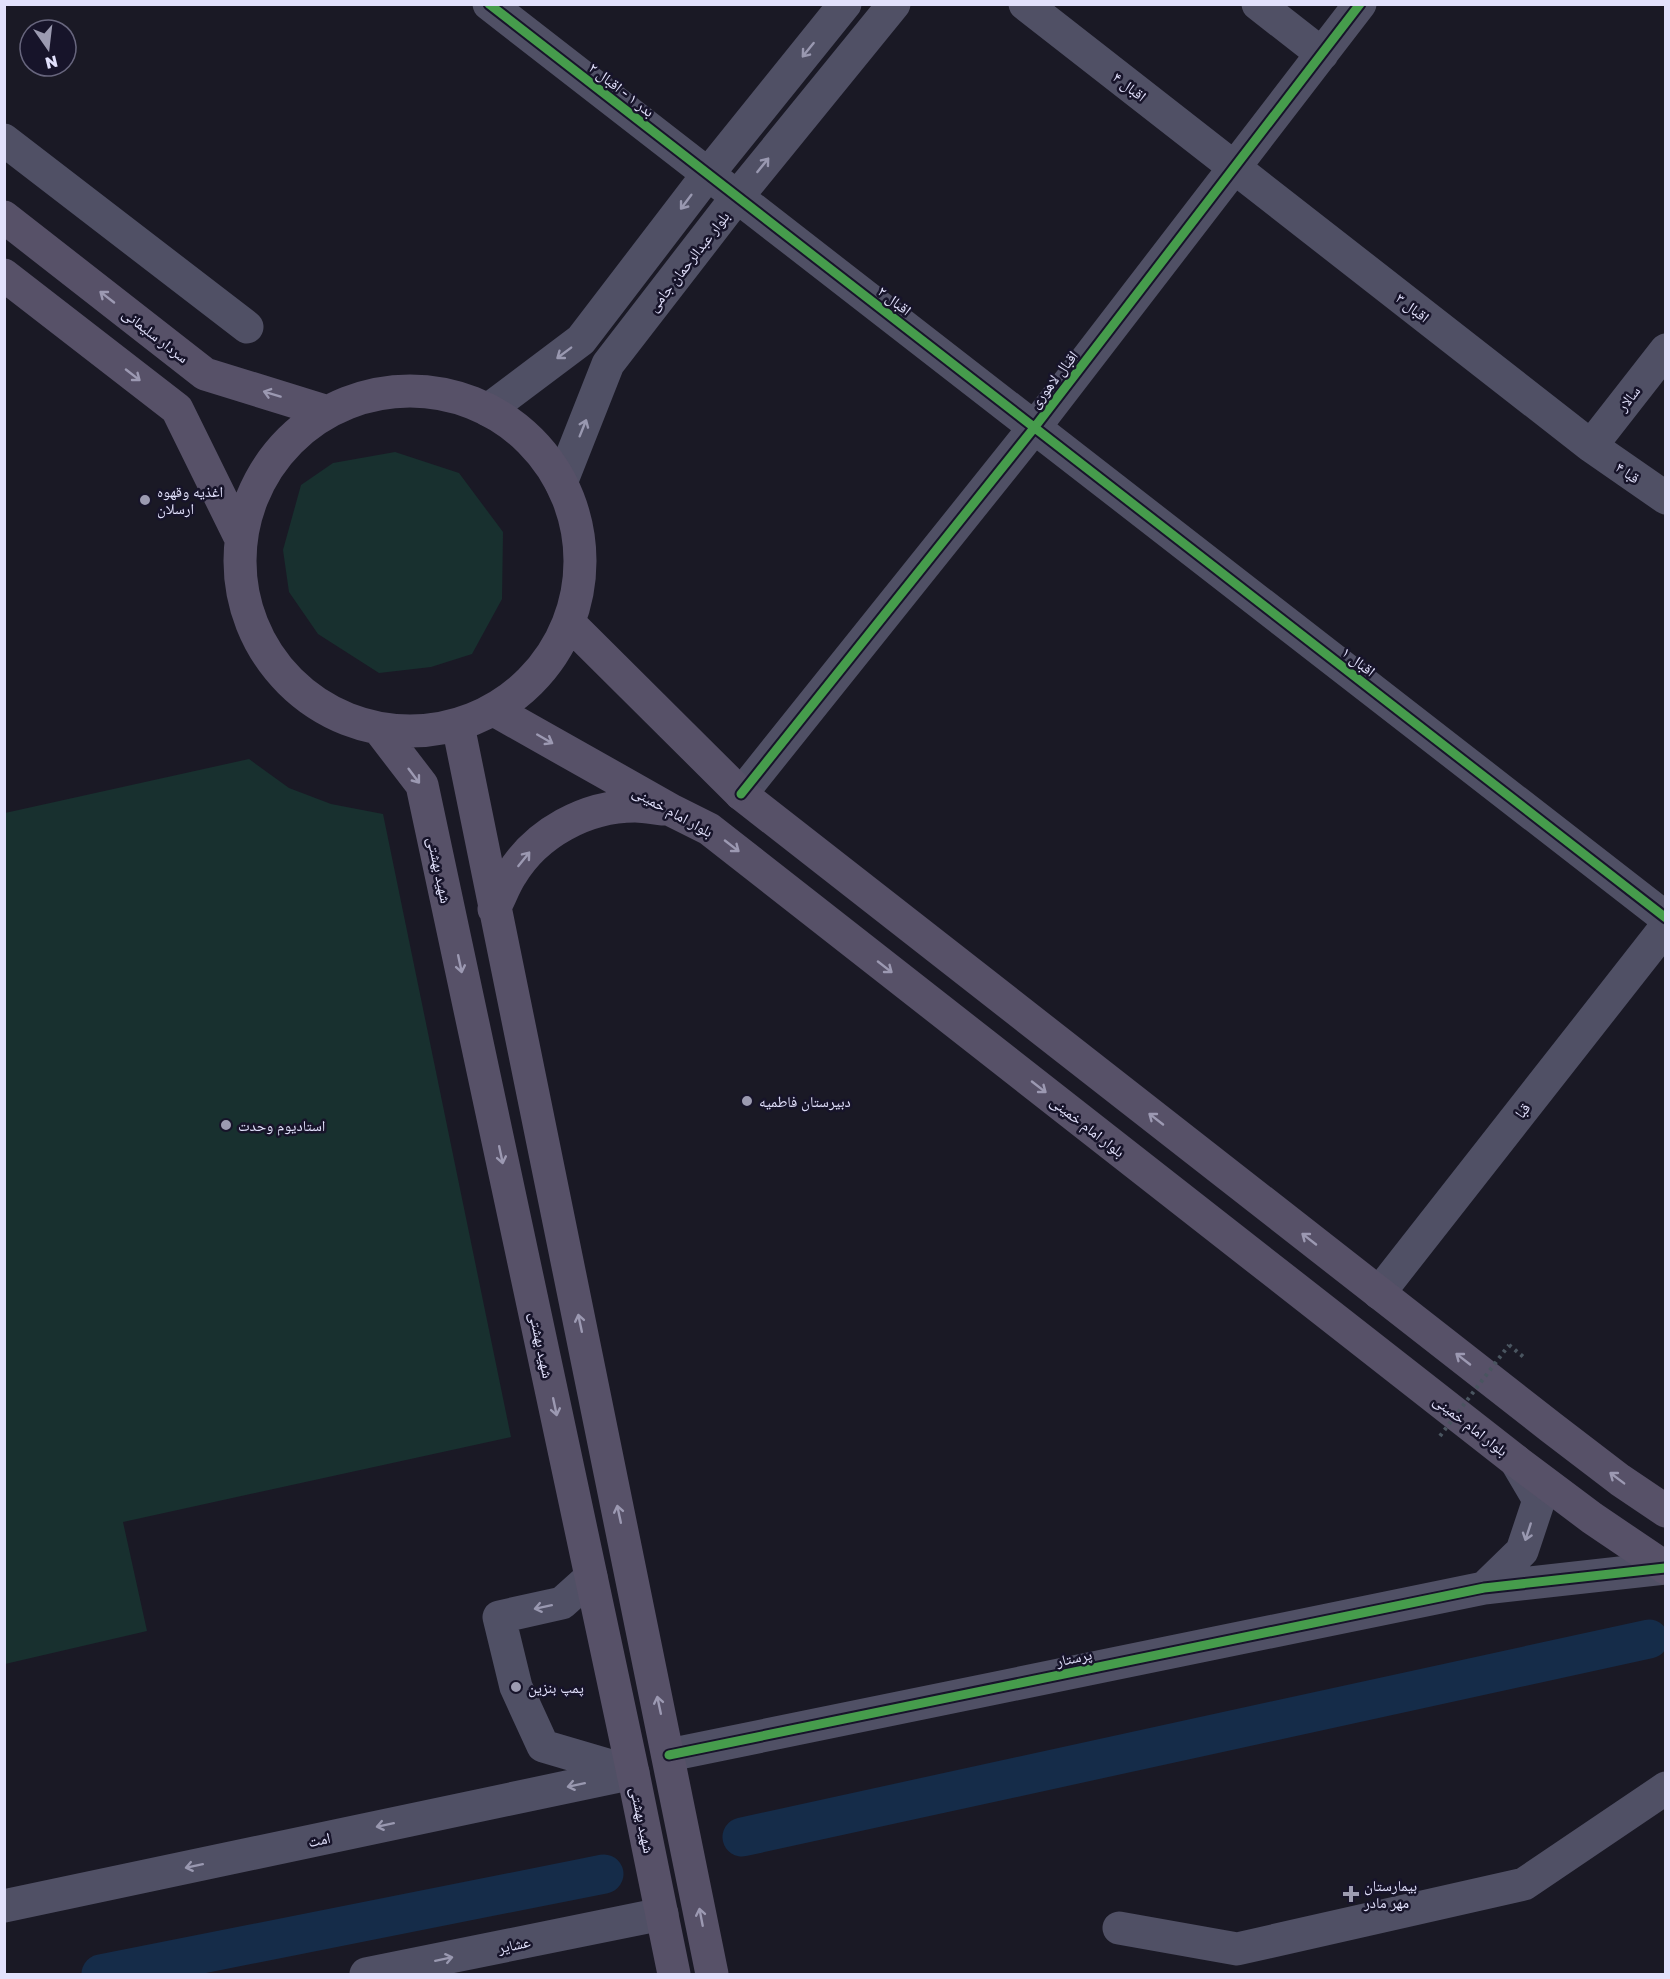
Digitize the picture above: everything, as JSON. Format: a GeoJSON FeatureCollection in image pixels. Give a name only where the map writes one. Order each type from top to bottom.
{"type":"FeatureCollection","features":[{"type":"Feature","properties":{"kind":"main road","name":"سردار سلیمانی"},"geometry":{"type":"LineString","coordinates":[[4,217],[205,374],[328,412]]}},
{"type":"Feature","properties":{"kind":"main road"},"geometry":{"type":"LineString","coordinates":[[4,275],[177,409],[240,537]]}},
{"type":"Feature","properties":{"kind":"main road"},"geometry":{"type":"LineString","coordinates":[[408,391],[449,395],[488,410],[530,441],[561,483],[577,528],[579,556],[580,576],[569,623],[551,657],[526,687],[494,710],[458,725],[418,732],[379,729],[329,712],[287,681],[257,639],[241,589],[240,537],[251,499],[270,464],[296,434],[328,412],[367,396],[408,391]]}},
{"type":"Feature","properties":{"kind":"main road"},"geometry":{"type":"LineString","coordinates":[[569,623],[741,794],[1379,1293],[1620,1480],[1665,1511]]}},
{"type":"Feature","properties":{"kind":"main road","name":"بلوار امام خمینی"},"geometry":{"type":"LineString","coordinates":[[494,710],[672,811],[709,829],[1516,1461],[1592,1518],[1665,1568]]}},
{"type":"Feature","properties":{"kind":"main road"},"geometry":{"type":"LineString","coordinates":[[458,725],[712,1974]]}},
{"type":"Feature","properties":{"kind":"main road","name":"شهید بهشتی"},"geometry":{"type":"LineString","coordinates":[[379,729],[422,785],[674,1974]]}},
{"type":"Feature","properties":{"kind":"main road"},"geometry":{"type":"LineString","coordinates":[[494,909],[511,875],[534,846],[564,824],[599,810],[636,806],[672,811]]}},
{"type":"Feature","properties":{"kind":"street","name":"بدر ۱ - اقبال ۲"},"geometry":{"type":"LineString","coordinates":[[489,4],[737,197]]}},
{"type":"Feature","properties":{"kind":"street"},"geometry":{"type":"LineString","coordinates":[[488,410],[581,340],[708,174],[845,4]]}},
{"type":"Feature","properties":{"kind":"street","name":"بلوار عبدالرحمان جامی"},"geometry":{"type":"LineString","coordinates":[[561,483],[608,364],[737,197],[894,4]]}},
{"type":"Feature","properties":{"kind":"street","name":"اقبال ۴"},"geometry":{"type":"LineString","coordinates":[[1025,4],[1236,167]]}},
{"type":"Feature","properties":{"kind":"street"},"geometry":{"type":"LineString","coordinates":[[1258,4],[1322,54]]}},
{"type":"Feature","properties":{"kind":"street","name":"اقبال لاهوری"},"geometry":{"type":"LineString","coordinates":[[741,794],[1034,428],[1360,4]]}},
{"type":"Feature","properties":{"kind":"street"},"geometry":{"type":"LineString","coordinates":[[4,140],[247,327]]}},
{"type":"Feature","properties":{"kind":"street","name":"اقبال ۳"},"geometry":{"type":"LineString","coordinates":[[1236,167],[1591,446]]}},
{"type":"Feature","properties":{"kind":"street","name":"اقبال ۲"},"geometry":{"type":"LineString","coordinates":[[737,197],[1034,428]]}},
{"type":"Feature","properties":{"kind":"street","name":"سالار"},"geometry":{"type":"LineString","coordinates":[[1591,446],[1665,350]]}},
{"type":"Feature","properties":{"kind":"street","name":"اقبال ۱"},"geometry":{"type":"LineString","coordinates":[[1034,428],[1665,918]]}},
{"type":"Feature","properties":{"kind":"street","name":"قبا ۴"},"geometry":{"type":"LineString","coordinates":[[1591,446],[1665,498]]}},
{"type":"Feature","properties":{"kind":"street","name":"قبا"},"geometry":{"type":"LineString","coordinates":[[1379,1293],[1665,927]]}},
{"type":"Feature","properties":{"kind":"street"},"geometry":{"type":"LineString","coordinates":[[1484,1588],[1522,1551],[1539,1500],[1516,1461]]}},
{"type":"Feature","properties":{"kind":"street","name":"پرستار"},"geometry":{"type":"LineString","coordinates":[[669,1755],[1484,1588],[1665,1568]]}},
{"type":"Feature","properties":{"kind":"street"},"geometry":{"type":"LineString","coordinates":[[591,1577],[562,1603],[499,1617],[516,1687],[543,1746],[633,1773]]}},
{"type":"Feature","properties":{"kind":"street","name":"امت"},"geometry":{"type":"LineString","coordinates":[[4,1906],[633,1773]]}},
{"type":"Feature","properties":{"kind":"street"},"geometry":{"type":"LineString","coordinates":[[1119,1928],[1237,1949],[1524,1884],[1665,1788]]}},
{"type":"Feature","properties":{"kind":"street","name":"عشایر"},"geometry":{"type":"LineString","coordinates":[[366,1974],[662,1914]]}},
{"type":"Feature","properties":{"kind":"path"},"geometry":{"type":"LineString","coordinates":[[1440,1436],[1509,1345]]}},
{"type":"Feature","properties":{"kind":"green space"},"geometry":{"type":"Polygon","coordinates":[[[395,452],[459,473],[503,532],[502,599],[472,654],[431,667],[379,673],[318,634],[289,592],[283,550],[301,485],[333,463],[395,452]]]}},
{"type":"Feature","properties":{"kind":"green space","name":"استادیوم وحدت"},"geometry":{"type":"Polygon","coordinates":[[[249,759],[289,788],[331,804],[383,814],[511,1437],[123,1522],[147,1631],[5,1664],[5,813],[249,759]]]}},
{"type":"Feature","properties":{"kind":"waterway"},"geometry":{"type":"LineString","coordinates":[[742,1837],[1649,1639]]}},
{"type":"Feature","properties":{"kind":"waterway"},"geometry":{"type":"LineString","coordinates":[[101,1974],[604,1874]]}},
{"type":"Feature","properties":{"kind":"cycle path"},"geometry":{"type":"LineString","coordinates":[[489,4],[1666,918]]}},
{"type":"Feature","properties":{"kind":"cycle path"},"geometry":{"type":"LineString","coordinates":[[741,794],[1034,428],[1360,4]]}},
{"type":"Feature","properties":{"kind":"cycle path"},"geometry":{"type":"LineString","coordinates":[[669,1755],[1484,1588],[1665,1568]]}},
{"type":"Feature","properties":{"kind":"place","name":"اغذیه وقهوه ارسلان"},"geometry":{"type":"Point","coordinates":[145,500]}},
{"type":"Feature","properties":{"kind":"place","name":"دبیرستان فاطمیه"},"geometry":{"type":"Point","coordinates":[747,1101]}},
{"type":"Feature","properties":{"kind":"place","name":"استادیوم وحدت"},"geometry":{"type":"Point","coordinates":[226,1125]}},
{"type":"Feature","properties":{"kind":"place","name":"پمپ بنزین"},"geometry":{"type":"Point","coordinates":[516,1687]}},
{"type":"Feature","properties":{"kind":"place","name":"بیمارستان مهر مادر"},"geometry":{"type":"Point","coordinates":[1351,1894]}}]}
